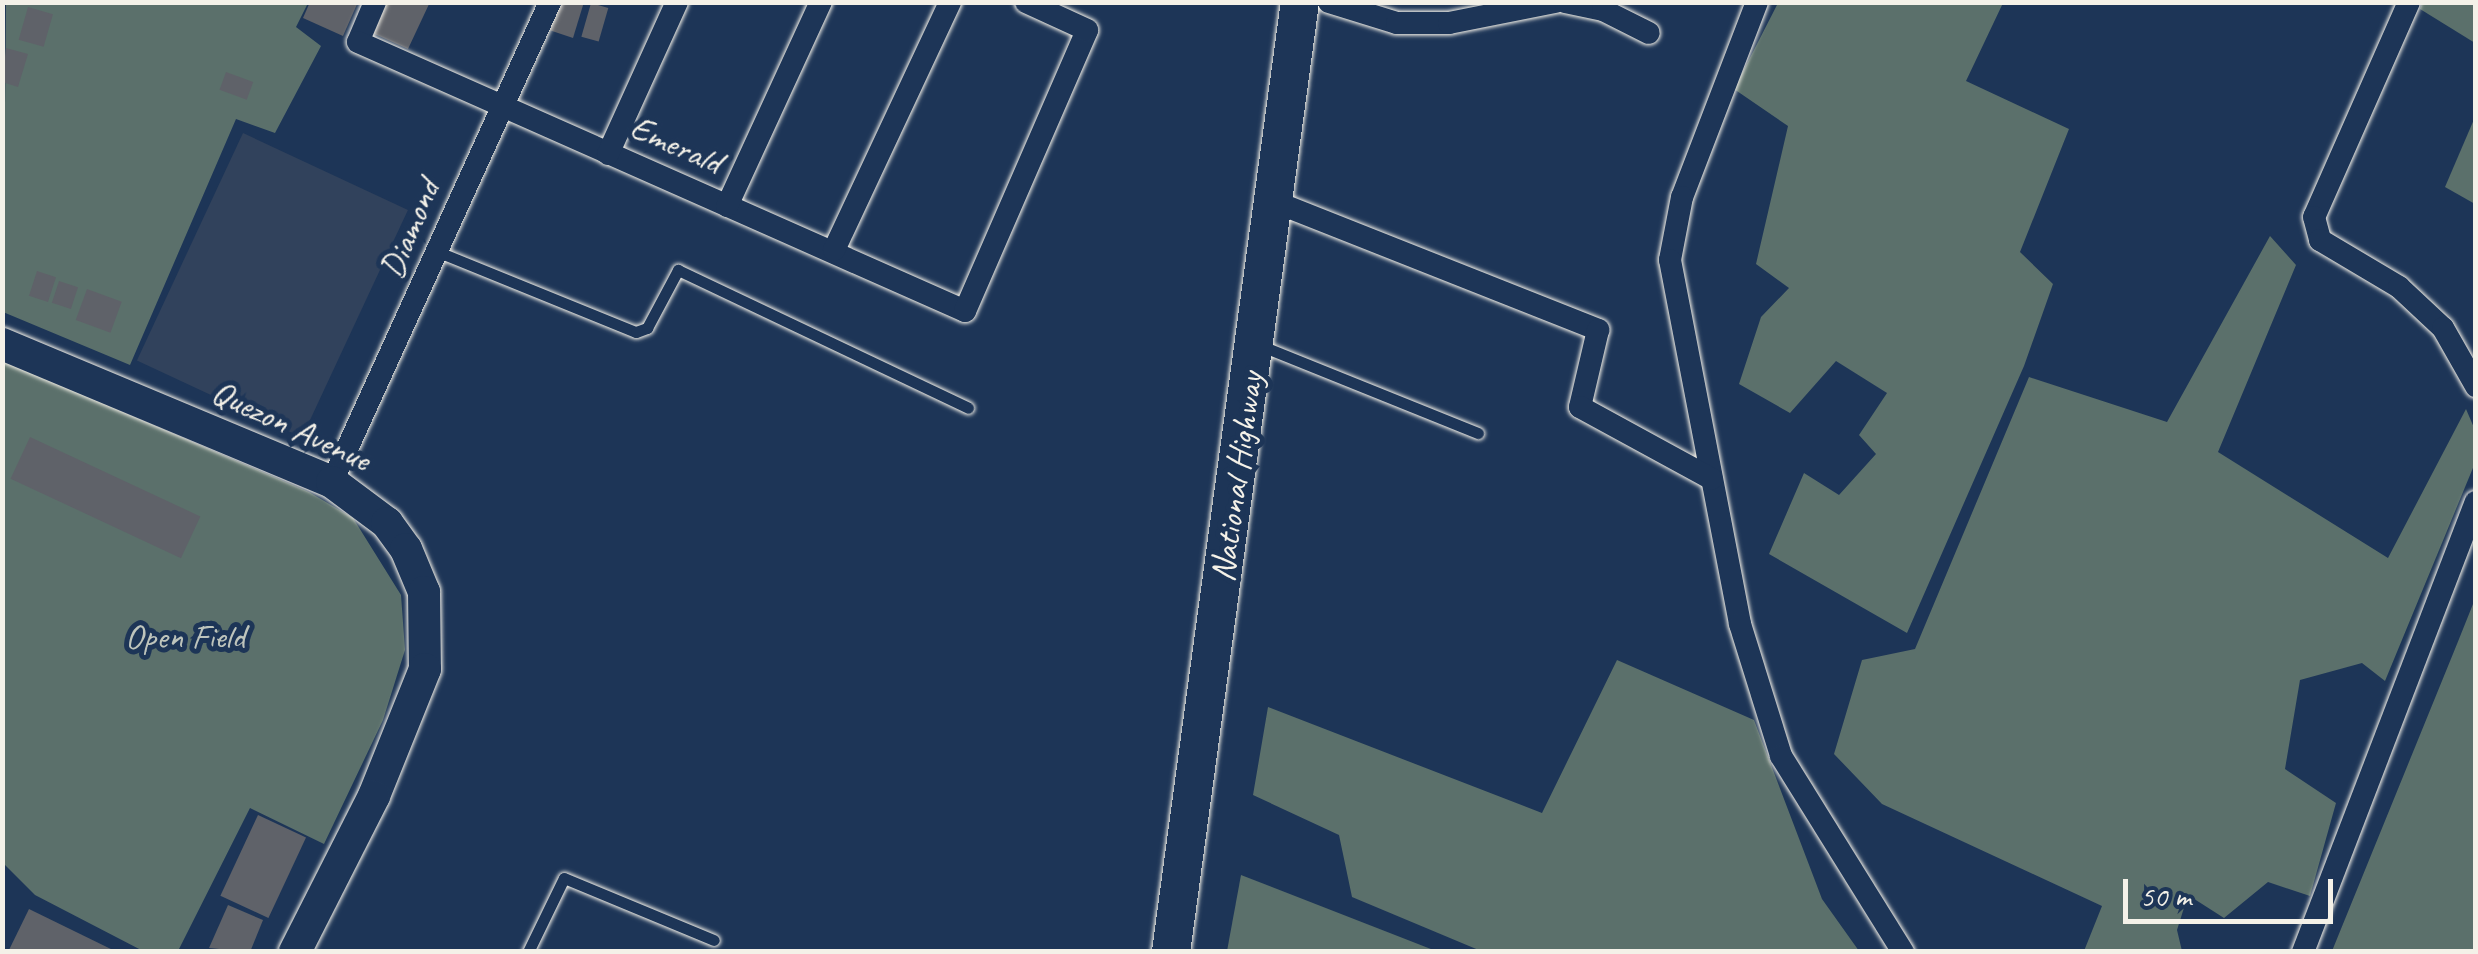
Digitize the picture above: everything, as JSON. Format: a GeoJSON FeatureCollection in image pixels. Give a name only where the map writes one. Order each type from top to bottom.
{"type":"FeatureCollection","features":[{"type":"Feature","properties":{"kind":"main road","name":"National Highway"},"geometry":{"type":"LineString","coordinates":[[1171,952],[1300,2]]}},
{"type":"Feature","properties":{"kind":"main road","name":"Quezon Avenue"},"geometry":{"type":"LineString","coordinates":[[2,344],[332,482],[386,523],[406,548],[424,592],[429,636],[410,716],[295,952]]}},
{"type":"Feature","properties":{"kind":"street","name":"Emerald"},"geometry":{"type":"LineString","coordinates":[[376,2],[358,42],[966,311],[1087,30],[1026,2]]}},
{"type":"Feature","properties":{"kind":"street","name":"Diamond"},"geometry":{"type":"LineString","coordinates":[[332,482],[441,253],[550,2]]}},
{"type":"Feature","properties":{"kind":"street"},"geometry":{"type":"LineString","coordinates":[[608,154],[677,2]]}},
{"type":"Feature","properties":{"kind":"street"},"geometry":{"type":"LineString","coordinates":[[727,206],[821,2]]}},
{"type":"Feature","properties":{"kind":"street"},"geometry":{"type":"LineString","coordinates":[[834,250],[950,2]]}},
{"type":"Feature","properties":{"kind":"street"},"geometry":{"type":"LineString","coordinates":[[1329,2],[1397,24],[1449,24],[1555,2]]}},
{"type":"Feature","properties":{"kind":"street"},"geometry":{"type":"LineString","coordinates":[[1565,2],[1603,10],[1649,33]]}},
{"type":"Feature","properties":{"kind":"street"},"geometry":{"type":"LineString","coordinates":[[1757,2],[1682,197],[1670,260],[1740,624],[1781,756],[1903,952]]}},
{"type":"Feature","properties":{"kind":"street"},"geometry":{"type":"LineString","coordinates":[[2409,2],[2314,217],[2320,240],[2400,287],[2443,328],[2476,386]]}},
{"type":"Feature","properties":{"kind":"street"},"geometry":{"type":"LineString","coordinates":[[1273,201],[1598,330],[1580,408],[1712,479]]}},
{"type":"Feature","properties":{"kind":"street"},"geometry":{"type":"LineString","coordinates":[[2304,952],[2476,502]]}},
{"type":"Feature","properties":{"kind":"lane"},"geometry":{"type":"LineString","coordinates":[[441,253],[636,332],[647,328],[678,270],[968,408]]}},
{"type":"Feature","properties":{"kind":"lane"},"geometry":{"type":"LineString","coordinates":[[1255,343],[1478,433]]}},
{"type":"Feature","properties":{"kind":"lane"},"geometry":{"type":"LineString","coordinates":[[528,952],[564,878],[714,940]]}},
{"type":"Feature","properties":{"kind":"shaded area"},"geometry":{"type":"Polygon","coordinates":[[[243,133],[408,210],[302,437],[137,360],[243,133]]]}},
{"type":"Feature","properties":{"kind":"green space"},"geometry":{"type":"Polygon","coordinates":[[[6,2],[308,3],[296,27],[321,46],[275,133],[236,119],[130,365],[3,312],[6,2]]]}},
{"type":"Feature","properties":{"kind":"green space"},"geometry":{"type":"Polygon","coordinates":[[[1778,3],[2003,3],[1966,81],[2069,129],[2020,252],[2053,284],[2024,366],[1907,633],[1769,554],[1804,473],[1839,495],[1876,454],[1859,435],[1887,393],[1836,361],[1790,413],[1739,384],[1761,317],[1789,288],[1756,264],[1788,126],[1734,89],[1778,3]]]}},
{"type":"Feature","properties":{"kind":"green space"},"geometry":{"type":"Polygon","coordinates":[[[2422,3],[2475,3],[2475,43],[2420,9],[2422,3]]]}},
{"type":"Feature","properties":{"kind":"green space"},"geometry":{"type":"Polygon","coordinates":[[[2475,117],[2475,204],[2445,187],[2475,117]]]}},
{"type":"Feature","properties":{"kind":"green space"},"geometry":{"type":"Polygon","coordinates":[[[2270,236],[2296,265],[2218,452],[2388,558],[2466,409],[2475,430],[2475,463],[2385,681],[2362,663],[2300,680],[2285,769],[2336,803],[2310,896],[2268,882],[2224,918],[2188,895],[2177,930],[2182,951],[2084,951],[2102,906],[1882,804],[1834,754],[1862,660],[1915,649],[2029,377],[2167,422],[2270,236]]]}},
{"type":"Feature","properties":{"kind":"green space","name":"Open Field"},"geometry":{"type":"Polygon","coordinates":[[[2,360],[309,492],[353,518],[401,595],[405,650],[383,720],[324,844],[250,808],[178,951],[143,951],[35,895],[3,863],[2,360]]]}},
{"type":"Feature","properties":{"kind":"green space"},"geometry":{"type":"Polygon","coordinates":[[[2475,599],[2475,951],[2332,951],[2457,644],[2475,599]]]}},
{"type":"Feature","properties":{"kind":"green space"},"geometry":{"type":"Polygon","coordinates":[[[1617,660],[1754,720],[1822,899],[1859,951],[1481,951],[1352,897],[1339,835],[1253,795],[1268,707],[1542,813],[1617,660]]]}},
{"type":"Feature","properties":{"kind":"green space"},"geometry":{"type":"Polygon","coordinates":[[[1241,875],[1436,951],[1227,951],[1241,875]]]}},
{"type":"Feature","properties":{"kind":"building"},"geometry":{"type":"Polygon","coordinates":[[[310,2],[358,2],[343,36],[303,18],[310,2]]]}},
{"type":"Feature","properties":{"kind":"building"},"geometry":{"type":"Polygon","coordinates":[[[384,2],[430,2],[408,49],[370,32],[384,2]]]}},
{"type":"Feature","properties":{"kind":"building"},"geometry":{"type":"Polygon","coordinates":[[[584,2],[573,38],[549,30],[557,3],[584,2]]]}},
{"type":"Feature","properties":{"kind":"building"},"geometry":{"type":"Polygon","coordinates":[[[591,3],[608,8],[599,42],[581,37],[591,3]]]}},
{"type":"Feature","properties":{"kind":"building"},"geometry":{"type":"Polygon","coordinates":[[[28,7],[53,14],[44,47],[19,40],[28,7]]]}},
{"type":"Feature","properties":{"kind":"building"},"geometry":{"type":"Polygon","coordinates":[[[6,48],[28,54],[18,87],[2,82],[6,48]]]}},
{"type":"Feature","properties":{"kind":"building"},"geometry":{"type":"Polygon","coordinates":[[[226,72],[253,82],[247,100],[220,90],[226,72]]]}},
{"type":"Feature","properties":{"kind":"building"},"geometry":{"type":"Polygon","coordinates":[[[37,271],[56,277],[48,302],[29,296],[37,271]]]}},
{"type":"Feature","properties":{"kind":"building"},"geometry":{"type":"Polygon","coordinates":[[[59,281],[78,287],[71,309],[52,303],[59,281]]]}},
{"type":"Feature","properties":{"kind":"building"},"geometry":{"type":"Polygon","coordinates":[[[87,289],[122,302],[110,333],[76,320],[87,289]]]}},
{"type":"Feature","properties":{"kind":"building"},"geometry":{"type":"Polygon","coordinates":[[[30,437],[200,516],[181,558],[11,479],[30,437]]]}},
{"type":"Feature","properties":{"kind":"building"},"geometry":{"type":"Polygon","coordinates":[[[258,815],[306,837],[268,918],[220,896],[258,815]]]}},
{"type":"Feature","properties":{"kind":"building"},"geometry":{"type":"Polygon","coordinates":[[[228,905],[263,920],[250,952],[209,948],[228,905]]]}},
{"type":"Feature","properties":{"kind":"building"},"geometry":{"type":"Polygon","coordinates":[[[29,909],[117,952],[8,952],[29,909]]]}}]}
